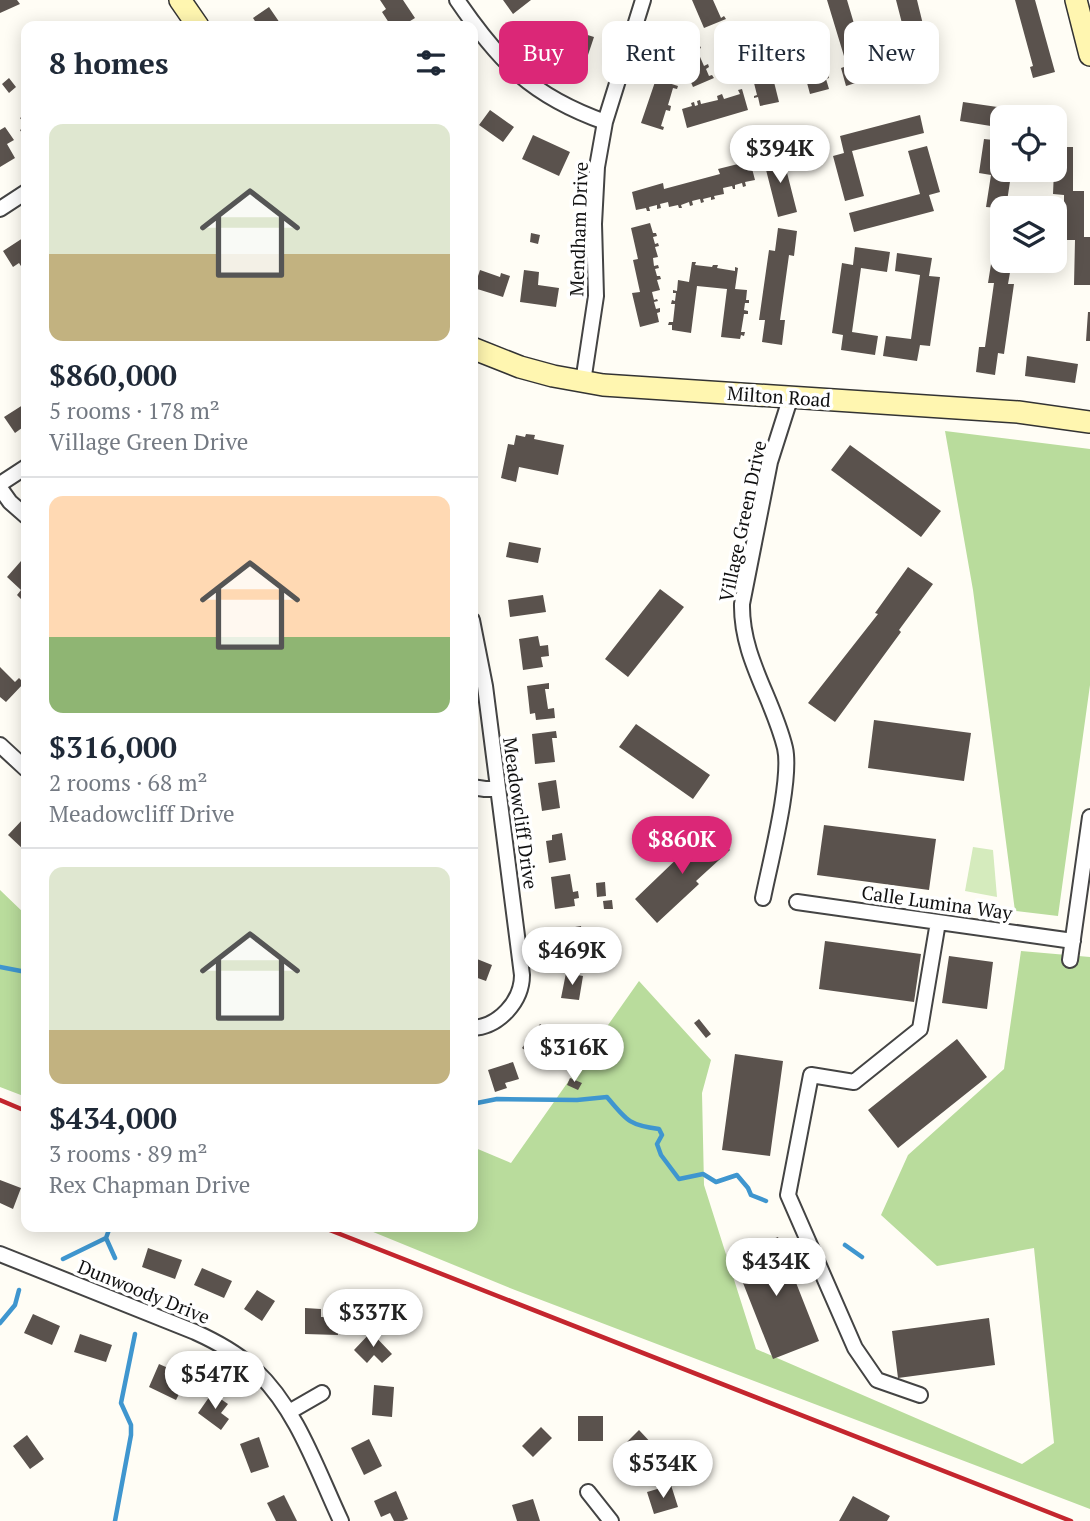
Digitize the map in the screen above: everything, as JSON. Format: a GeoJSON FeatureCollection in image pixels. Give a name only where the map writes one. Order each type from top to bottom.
{"type":"FeatureCollection","features":[{"type":"Feature","properties":{"kind":"street"},"geometry":{"type":"LineString","coordinates":[[180,0],[195,21]]}},
{"type":"Feature","properties":{"kind":"street"},"geometry":{"type":"LineString","coordinates":[[457,0],[472,21]]}},
{"type":"Feature","properties":{"kind":"street","name":"Mendham Drive"},"geometry":{"type":"LineString","coordinates":[[583,382],[596,296],[597,167],[605,122],[643,0]]}},
{"type":"Feature","properties":{"kind":"street"},"geometry":{"type":"LineString","coordinates":[[1076,0],[1090,55]]}},
{"type":"Feature","properties":{"kind":"street"},"geometry":{"type":"LineString","coordinates":[[478,30],[519,76],[561,104],[605,122]]}},
{"type":"Feature","properties":{"kind":"street"},"geometry":{"type":"LineString","coordinates":[[0,209],[21,195]]}},
{"type":"Feature","properties":{"kind":"street","name":"Milton Road"},"geometry":{"type":"LineString","coordinates":[[478,350],[520,367],[583,382],[1018,412],[1090,422]]}},
{"type":"Feature","properties":{"kind":"street","name":"Village Green Drive"},"geometry":{"type":"LineString","coordinates":[[763,898],[783,791],[785,749],[746,645],[741,627],[742,604],[770,462],[791,396]]}},
{"type":"Feature","properties":{"kind":"street"},"geometry":{"type":"LineString","coordinates":[[21,471],[0,486],[10,502],[21,512]]}},
{"type":"Feature","properties":{"kind":"street","name":"Meadowcliff Drive"},"geometry":{"type":"LineString","coordinates":[[478,651],[485,687],[522,983],[511,1007],[504,1015],[492,1023],[478,1026]]}},
{"type":"Feature","properties":{"kind":"street"},"geometry":{"type":"LineString","coordinates":[[0,746],[21,765]]}},
{"type":"Feature","properties":{"kind":"street"},"geometry":{"type":"LineString","coordinates":[[478,788],[498,789]]}},
{"type":"Feature","properties":{"kind":"street"},"geometry":{"type":"LineString","coordinates":[[1070,960],[1090,817]]}},
{"type":"Feature","properties":{"kind":"street","name":"Calle Lumina Way"},"geometry":{"type":"LineString","coordinates":[[797,902],[1073,941]]}},
{"type":"Feature","properties":{"kind":"street"},"geometry":{"type":"LineString","coordinates":[[920,1395],[877,1380],[855,1348],[788,1195],[811,1075],[854,1082],[920,1028],[938,922]]}},
{"type":"Feature","properties":{"kind":"street","name":"Dunwoody Drive"},"geometry":{"type":"LineString","coordinates":[[0,1254],[221,1344],[255,1370],[275,1391],[289,1412],[341,1521]]}},
{"type":"Feature","properties":{"kind":"street"},"geometry":{"type":"LineString","coordinates":[[289,1412],[322,1393]]}},
{"type":"Feature","properties":{"kind":"street"},"geometry":{"type":"LineString","coordinates":[[588,1492],[611,1521]]}},
{"type":"Feature","properties":{"kind":"green space"},"geometry":{"type":"Polygon","coordinates":[[[945,431],[1090,449],[1090,685],[1058,916],[1015,911],[973,590],[945,431]]]}},
{"type":"Feature","properties":{"kind":"green space"},"geometry":{"type":"Polygon","coordinates":[[[973,847],[993,850],[997,897],[965,891],[973,847]]]}},
{"type":"Feature","properties":{"kind":"green space"},"geometry":{"type":"Polygon","coordinates":[[[0,890],[21,910],[21,1095],[0,1087],[0,890]]]}},
{"type":"Feature","properties":{"kind":"green space"},"geometry":{"type":"Polygon","coordinates":[[[1021,951],[1090,957],[1090,1509],[515,1290],[373,1232],[478,1232],[478,1149],[511,1163],[639,981],[711,1060],[702,1093],[704,1185],[756,1349],[1022,1464],[1054,1443],[1034,1248],[937,1266],[881,1215],[908,1155],[1004,1069],[1021,951]]]}},
{"type":"Feature","properties":{"kind":"building"},"geometry":{"type":"Polygon","coordinates":[[[0,0],[17,0],[20,4],[0,13],[0,0]]]}},
{"type":"Feature","properties":{"kind":"building"},"geometry":{"type":"Polygon","coordinates":[[[380,0],[403,0],[415,18],[410,21],[388,21],[382,12],[386,9],[380,0]]]}},
{"type":"Feature","properties":{"kind":"building"},"geometry":{"type":"Polygon","coordinates":[[[503,0],[531,0],[513,14],[503,0]]]}},
{"type":"Feature","properties":{"kind":"building"},"geometry":{"type":"Polygon","coordinates":[[[692,0],[713,0],[721,18],[724,16],[726,19],[714,21],[714,24],[704,28],[692,0]]]}},
{"type":"Feature","properties":{"kind":"building"},"geometry":{"type":"Polygon","coordinates":[[[827,0],[847,0],[853,21],[844,21],[844,56],[827,0]]]}},
{"type":"Feature","properties":{"kind":"building"},"geometry":{"type":"Polygon","coordinates":[[[896,0],[917,0],[922,21],[901,21],[896,0]]]}},
{"type":"Feature","properties":{"kind":"building"},"geometry":{"type":"Polygon","coordinates":[[[1015,0],[1035,0],[1055,72],[1033,78],[1030,67],[1033,66],[1015,0]]]}},
{"type":"Feature","properties":{"kind":"building"},"geometry":{"type":"Polygon","coordinates":[[[269,7],[279,21],[255,21],[253,18],[269,7]]]}},
{"type":"Feature","properties":{"kind":"building"},"geometry":{"type":"Polygon","coordinates":[[[588,35],[594,37],[588,55],[588,35]]]}},
{"type":"Feature","properties":{"kind":"building"},"geometry":{"type":"Polygon","coordinates":[[[700,57],[704,66],[708,64],[706,69],[709,76],[714,78],[700,84],[700,57]]]}},
{"type":"Feature","properties":{"kind":"building"},"geometry":{"type":"Polygon","coordinates":[[[9,78],[16,87],[9,93],[2,84],[9,78]]]}},
{"type":"Feature","properties":{"kind":"building"},"geometry":{"type":"Polygon","coordinates":[[[654,84],[678,86],[677,89],[673,88],[668,105],[671,106],[670,111],[666,110],[661,126],[664,127],[663,130],[641,123],[654,84]]]}},
{"type":"Feature","properties":{"kind":"building"},"geometry":{"type":"Polygon","coordinates":[[[754,84],[774,84],[779,102],[760,106],[758,97],[754,98],[757,95],[754,84]]]}},
{"type":"Feature","properties":{"kind":"building"},"geometry":{"type":"Polygon","coordinates":[[[807,84],[828,84],[829,89],[810,94],[807,84]]]}},
{"type":"Feature","properties":{"kind":"building"},"geometry":{"type":"Polygon","coordinates":[[[742,89],[748,110],[687,128],[682,109],[692,106],[691,103],[694,102],[695,106],[698,105],[697,101],[700,100],[701,104],[718,100],[717,96],[722,94],[724,99],[740,94],[738,90],[742,89]]]}},
{"type":"Feature","properties":{"kind":"building"},"geometry":{"type":"Polygon","coordinates":[[[963,102],[990,106],[990,126],[960,121],[963,102]]]}},
{"type":"Feature","properties":{"kind":"building"},"geometry":{"type":"Polygon","coordinates":[[[490,110],[514,127],[503,142],[479,125],[490,110]]]}},
{"type":"Feature","properties":{"kind":"building"},"geometry":{"type":"Polygon","coordinates":[[[920,115],[924,133],[852,151],[864,196],[845,201],[833,156],[844,153],[840,136],[920,115]]]}},
{"type":"Feature","properties":{"kind":"building"},"geometry":{"type":"Polygon","coordinates":[[[5,127],[14,140],[7,144],[15,158],[0,167],[0,130],[5,127]]]}},
{"type":"Feature","properties":{"kind":"building"},"geometry":{"type":"Polygon","coordinates":[[[533,135],[570,152],[559,176],[522,159],[533,135]]]}},
{"type":"Feature","properties":{"kind":"building"},"geometry":{"type":"Polygon","coordinates":[[[984,139],[990,140],[990,175],[979,173],[984,139]]]}},
{"type":"Feature","properties":{"kind":"building"},"geometry":{"type":"Polygon","coordinates":[[[927,146],[940,192],[929,195],[934,211],[854,232],[849,213],[920,194],[908,151],[927,146]]]}},
{"type":"Feature","properties":{"kind":"building"},"geometry":{"type":"Polygon","coordinates":[[[1067,147],[1073,147],[1073,191],[1084,191],[1084,237],[1090,237],[1090,285],[1074,285],[1075,240],[1067,240],[1067,196],[1053,194],[1054,182],[1067,182],[1067,147]]]}},
{"type":"Feature","properties":{"kind":"building"},"geometry":{"type":"Polygon","coordinates":[[[782,153],[797,212],[778,217],[763,158],[782,153]]]}},
{"type":"Feature","properties":{"kind":"building"},"geometry":{"type":"Polygon","coordinates":[[[750,161],[755,180],[745,182],[746,186],[743,187],[742,183],[735,185],[735,189],[732,186],[723,188],[724,194],[714,196],[715,199],[703,199],[704,202],[701,203],[700,199],[692,201],[693,205],[690,206],[689,202],[681,205],[682,208],[678,205],[669,207],[668,202],[660,204],[661,208],[657,209],[657,205],[649,207],[650,211],[646,208],[636,210],[632,192],[663,183],[664,189],[720,174],[718,169],[750,161]]]}},
{"type":"Feature","properties":{"kind":"building"},"geometry":{"type":"Polygon","coordinates":[[[990,181],[1010,182],[1008,196],[990,196],[990,207],[986,207],[990,181]]]}},
{"type":"Feature","properties":{"kind":"building"},"geometry":{"type":"Polygon","coordinates":[[[650,223],[657,236],[653,237],[655,244],[658,243],[659,246],[655,247],[658,257],[653,258],[654,266],[658,265],[659,268],[655,269],[661,279],[657,280],[660,290],[652,292],[654,300],[658,301],[654,302],[656,309],[660,308],[660,312],[657,313],[659,322],[640,327],[632,293],[640,292],[633,260],[638,259],[631,228],[650,223]]]}},
{"type":"Feature","properties":{"kind":"building"},"geometry":{"type":"Polygon","coordinates":[[[778,228],[797,231],[794,256],[789,255],[780,320],[785,320],[782,345],[762,342],[765,320],[759,320],[769,250],[775,251],[778,228]]]}},
{"type":"Feature","properties":{"kind":"building"},"geometry":{"type":"Polygon","coordinates":[[[531,233],[540,235],[538,244],[530,242],[531,233]]]}},
{"type":"Feature","properties":{"kind":"building"},"geometry":{"type":"Polygon","coordinates":[[[21,239],[21,266],[19,263],[13,267],[3,251],[21,239]]]}},
{"type":"Feature","properties":{"kind":"building"},"geometry":{"type":"Polygon","coordinates":[[[855,247],[890,252],[887,272],[861,268],[852,332],[878,336],[875,355],[841,350],[843,335],[832,333],[842,263],[853,265],[855,247]]]}},
{"type":"Feature","properties":{"kind":"building"},"geometry":{"type":"Polygon","coordinates":[[[897,253],[932,258],[929,276],[940,277],[930,346],[920,345],[917,361],[883,356],[886,336],[911,339],[920,275],[895,271],[897,253]]]}},
{"type":"Feature","properties":{"kind":"building"},"geometry":{"type":"Polygon","coordinates":[[[692,262],[696,262],[695,265],[712,267],[718,265],[717,268],[735,271],[735,267],[738,268],[735,289],[747,290],[746,300],[749,300],[749,303],[745,303],[744,310],[748,311],[748,314],[744,314],[741,332],[745,332],[740,339],[721,337],[727,289],[697,286],[691,333],[672,330],[672,325],[668,325],[673,322],[675,304],[671,304],[672,300],[675,301],[676,293],[673,293],[673,290],[677,291],[678,280],[689,282],[692,262]]]}},
{"type":"Feature","properties":{"kind":"building"},"geometry":{"type":"Polygon","coordinates":[[[480,270],[500,277],[501,273],[510,276],[503,297],[478,289],[480,270]]]}},
{"type":"Feature","properties":{"kind":"building"},"geometry":{"type":"Polygon","coordinates":[[[524,270],[539,272],[538,285],[559,288],[556,307],[520,302],[524,270]]]}},
{"type":"Feature","properties":{"kind":"building"},"geometry":{"type":"Polygon","coordinates":[[[990,270],[990,273],[1010,273],[1008,284],[1014,284],[1004,354],[998,353],[995,375],[976,372],[979,347],[985,347],[994,283],[988,283],[990,270]]]}},
{"type":"Feature","properties":{"kind":"building"},"geometry":{"type":"Polygon","coordinates":[[[1088,312],[1090,341],[1086,341],[1088,312]]]}},
{"type":"Feature","properties":{"kind":"building"},"geometry":{"type":"Polygon","coordinates":[[[1027,356],[1078,364],[1075,383],[1025,376],[1027,356]]]}},
{"type":"Feature","properties":{"kind":"building"},"geometry":{"type":"Polygon","coordinates":[[[21,406],[21,429],[15,433],[4,417],[21,406]]]}},
{"type":"Feature","properties":{"kind":"building"},"geometry":{"type":"Polygon","coordinates":[[[526,434],[535,435],[534,439],[564,445],[558,475],[519,467],[516,482],[501,478],[508,444],[514,445],[516,435],[525,437],[526,434]]]}},
{"type":"Feature","properties":{"kind":"building"},"geometry":{"type":"Polygon","coordinates":[[[850,445],[941,511],[921,537],[831,470],[850,445]]]}},
{"type":"Feature","properties":{"kind":"building"},"geometry":{"type":"Polygon","coordinates":[[[509,542],[541,548],[538,563],[506,557],[509,542]]]}},
{"type":"Feature","properties":{"kind":"building"},"geometry":{"type":"Polygon","coordinates":[[[21,561],[21,590],[7,577],[21,561]]]}},
{"type":"Feature","properties":{"kind":"building"},"geometry":{"type":"Polygon","coordinates":[[[908,567],[933,584],[835,722],[808,703],[878,614],[875,613],[908,567]]]}},
{"type":"Feature","properties":{"kind":"building"},"geometry":{"type":"Polygon","coordinates":[[[660,589],[684,607],[628,677],[605,659],[660,589]]]}},
{"type":"Feature","properties":{"kind":"building"},"geometry":{"type":"Polygon","coordinates":[[[543,595],[546,612],[510,617],[508,600],[543,595]]]}},
{"type":"Feature","properties":{"kind":"building"},"geometry":{"type":"Polygon","coordinates":[[[538,636],[540,646],[548,645],[549,656],[541,657],[543,667],[523,670],[519,639],[538,636]]]}},
{"type":"Feature","properties":{"kind":"building"},"geometry":{"type":"Polygon","coordinates":[[[0,667],[15,682],[19,678],[21,686],[6,702],[0,697],[0,667]]]}},
{"type":"Feature","properties":{"kind":"building"},"geometry":{"type":"Polygon","coordinates":[[[549,683],[549,689],[545,689],[548,709],[554,708],[555,718],[536,720],[535,713],[530,714],[527,686],[549,683]]]}},
{"type":"Feature","properties":{"kind":"building"},"geometry":{"type":"Polygon","coordinates":[[[874,720],[971,733],[964,781],[868,768],[874,720]]]}},
{"type":"Feature","properties":{"kind":"building"},"geometry":{"type":"Polygon","coordinates":[[[636,724],[710,775],[693,799],[619,747],[636,724]]]}},
{"type":"Feature","properties":{"kind":"building"},"geometry":{"type":"Polygon","coordinates":[[[556,731],[557,738],[552,738],[555,762],[535,764],[532,734],[556,731]]]}},
{"type":"Feature","properties":{"kind":"building"},"geometry":{"type":"Polygon","coordinates":[[[556,780],[560,808],[542,811],[538,783],[556,780]]]}},
{"type":"Feature","properties":{"kind":"building"},"geometry":{"type":"Polygon","coordinates":[[[21,821],[21,847],[8,835],[21,821]]]}},
{"type":"Feature","properties":{"kind":"building"},"geometry":{"type":"Polygon","coordinates":[[[824,825],[936,839],[929,890],[817,875],[824,825]]]}},
{"type":"Feature","properties":{"kind":"building"},"geometry":{"type":"Polygon","coordinates":[[[709,828],[730,850],[696,881],[699,884],[657,923],[635,899],[709,828]]]}},
{"type":"Feature","properties":{"kind":"building"},"geometry":{"type":"Polygon","coordinates":[[[562,833],[566,860],[549,863],[546,841],[552,840],[552,835],[562,833]]]}},
{"type":"Feature","properties":{"kind":"building"},"geometry":{"type":"Polygon","coordinates":[[[570,874],[573,892],[578,891],[579,898],[574,899],[575,906],[555,909],[551,877],[570,874]]]}},
{"type":"Feature","properties":{"kind":"building"},"geometry":{"type":"Polygon","coordinates":[[[605,882],[606,896],[597,897],[596,883],[605,882]]]}},
{"type":"Feature","properties":{"kind":"building"},"geometry":{"type":"Polygon","coordinates":[[[612,900],[613,909],[604,909],[603,901],[612,900]]]}},
{"type":"Feature","properties":{"kind":"building"},"geometry":{"type":"Polygon","coordinates":[[[581,926],[585,954],[561,957],[561,952],[558,953],[558,934],[563,933],[563,929],[581,926]]]}},
{"type":"Feature","properties":{"kind":"building"},"geometry":{"type":"Polygon","coordinates":[[[825,941],[921,954],[914,1002],[819,989],[825,941]]]}},
{"type":"Feature","properties":{"kind":"building"},"geometry":{"type":"Polygon","coordinates":[[[949,956],[993,962],[987,1009],[942,1003],[949,956]]]}},
{"type":"Feature","properties":{"kind":"building"},"geometry":{"type":"Polygon","coordinates":[[[478,959],[492,965],[486,981],[478,978],[478,959]]]}},
{"type":"Feature","properties":{"kind":"building"},"geometry":{"type":"Polygon","coordinates":[[[566,973],[583,976],[579,1000],[561,998],[566,973]]]}},
{"type":"Feature","properties":{"kind":"building"},"geometry":{"type":"Polygon","coordinates":[[[699,1019],[711,1034],[706,1038],[694,1023],[699,1019]]]}},
{"type":"Feature","properties":{"kind":"building"},"geometry":{"type":"Polygon","coordinates":[[[540,1024],[555,1036],[544,1050],[549,1054],[542,1063],[522,1048],[540,1024]]]}},
{"type":"Feature","properties":{"kind":"building"},"geometry":{"type":"Polygon","coordinates":[[[957,1039],[987,1077],[898,1148],[868,1110],[957,1039]]]}},
{"type":"Feature","properties":{"kind":"building"},"geometry":{"type":"Polygon","coordinates":[[[735,1054],[783,1061],[770,1156],[722,1150],[735,1054]]]}},
{"type":"Feature","properties":{"kind":"building"},"geometry":{"type":"Polygon","coordinates":[[[513,1062],[519,1079],[505,1083],[507,1088],[495,1092],[488,1070],[513,1062]]]}},
{"type":"Feature","properties":{"kind":"building"},"geometry":{"type":"Polygon","coordinates":[[[570,1078],[582,1083],[578,1090],[567,1085],[570,1078]]]}},
{"type":"Feature","properties":{"kind":"building"},"geometry":{"type":"Polygon","coordinates":[[[0,1180],[21,1188],[13,1209],[0,1203],[0,1180]]]}},
{"type":"Feature","properties":{"kind":"building"},"geometry":{"type":"Polygon","coordinates":[[[778,1237],[819,1341],[773,1359],[732,1255],[778,1237]]]}},
{"type":"Feature","properties":{"kind":"building"},"geometry":{"type":"Polygon","coordinates":[[[148,1248],[182,1260],[175,1279],[142,1267],[148,1248]]]}},
{"type":"Feature","properties":{"kind":"building"},"geometry":{"type":"Polygon","coordinates":[[[202,1268],[232,1281],[224,1298],[194,1285],[202,1268]]]}},
{"type":"Feature","properties":{"kind":"building"},"geometry":{"type":"Polygon","coordinates":[[[257,1290],[275,1301],[262,1321],[244,1309],[257,1290]]]}},
{"type":"Feature","properties":{"kind":"building"},"geometry":{"type":"Polygon","coordinates":[[[305,1308],[321,1309],[321,1317],[338,1317],[338,1335],[305,1334],[305,1308]]]}},
{"type":"Feature","properties":{"kind":"building"},"geometry":{"type":"Polygon","coordinates":[[[33,1314],[60,1326],[52,1345],[24,1333],[33,1314]]]}},
{"type":"Feature","properties":{"kind":"building"},"geometry":{"type":"Polygon","coordinates":[[[989,1318],[995,1365],[898,1378],[892,1331],[989,1318]]]}},
{"type":"Feature","properties":{"kind":"building"},"geometry":{"type":"Polygon","coordinates":[[[371,1332],[392,1354],[382,1363],[374,1355],[367,1363],[354,1350],[371,1332]]]}},
{"type":"Feature","properties":{"kind":"building"},"geometry":{"type":"Polygon","coordinates":[[[80,1334],[112,1345],[106,1362],[74,1352],[80,1334]]]}},
{"type":"Feature","properties":{"kind":"building"},"geometry":{"type":"Polygon","coordinates":[[[159,1364],[175,1371],[171,1380],[183,1386],[176,1400],[149,1387],[159,1364]]]}},
{"type":"Feature","properties":{"kind":"building"},"geometry":{"type":"Polygon","coordinates":[[[374,1385],[394,1387],[392,1417],[372,1415],[374,1385]]]}},
{"type":"Feature","properties":{"kind":"building"},"geometry":{"type":"Polygon","coordinates":[[[212,1393],[228,1404],[221,1413],[229,1419],[221,1430],[198,1413],[212,1393]]]}},
{"type":"Feature","properties":{"kind":"building"},"geometry":{"type":"Polygon","coordinates":[[[578,1416],[603,1416],[603,1441],[578,1441],[578,1416]]]}},
{"type":"Feature","properties":{"kind":"building"},"geometry":{"type":"Polygon","coordinates":[[[541,1427],[552,1438],[533,1457],[522,1446],[541,1427]]]}},
{"type":"Feature","properties":{"kind":"building"},"geometry":{"type":"Polygon","coordinates":[[[639,1430],[654,1446],[638,1462],[622,1447],[639,1430]]]}},
{"type":"Feature","properties":{"kind":"building"},"geometry":{"type":"Polygon","coordinates":[[[27,1435],[44,1459],[30,1469],[13,1446],[27,1435]]]}},
{"type":"Feature","properties":{"kind":"building"},"geometry":{"type":"Polygon","coordinates":[[[259,1437],[269,1467],[251,1473],[240,1444],[259,1437]]]}},
{"type":"Feature","properties":{"kind":"building"},"geometry":{"type":"Polygon","coordinates":[[[369,1439],[382,1466],[364,1475],[351,1448],[369,1439]]]}},
{"type":"Feature","properties":{"kind":"building"},"geometry":{"type":"Polygon","coordinates":[[[671,1485],[678,1507],[654,1514],[647,1492],[671,1485]]]}},
{"type":"Feature","properties":{"kind":"building"},"geometry":{"type":"Polygon","coordinates":[[[396,1491],[408,1519],[403,1521],[394,1521],[390,1513],[381,1517],[374,1501],[396,1491]]]}},
{"type":"Feature","properties":{"kind":"building"},"geometry":{"type":"Polygon","coordinates":[[[284,1495],[297,1521],[276,1521],[267,1503],[284,1495]]]}},
{"type":"Feature","properties":{"kind":"building"},"geometry":{"type":"Polygon","coordinates":[[[853,1496],[890,1516],[887,1521],[839,1521],[853,1496]]]}},
{"type":"Feature","properties":{"kind":"building"},"geometry":{"type":"Polygon","coordinates":[[[533,1499],[540,1521],[517,1521],[512,1505],[533,1499]]]}},
{"type":"Feature","properties":{"kind":"waterway"},"geometry":{"type":"LineString","coordinates":[[0,967],[21,971]]}},
{"type":"Feature","properties":{"kind":"waterway"},"geometry":{"type":"LineString","coordinates":[[478,1103],[497,1099],[577,1100],[607,1097],[629,1120],[641,1126],[659,1129],[662,1135],[657,1144],[661,1155],[679,1179],[703,1174],[716,1182],[737,1175],[751,1195],[766,1201]]}},
{"type":"Feature","properties":{"kind":"waterway"},"geometry":{"type":"LineString","coordinates":[[108,1232],[106,1238],[115,1258]]}},
{"type":"Feature","properties":{"kind":"waterway"},"geometry":{"type":"LineString","coordinates":[[63,1259],[106,1238]]}},
{"type":"Feature","properties":{"kind":"waterway"},"geometry":{"type":"LineString","coordinates":[[845,1245],[862,1257]]}},
{"type":"Feature","properties":{"kind":"waterway"},"geometry":{"type":"LineString","coordinates":[[0,1323],[15,1305],[19,1290]]}},
{"type":"Feature","properties":{"kind":"waterway"},"geometry":{"type":"LineString","coordinates":[[115,1521],[131,1435],[131,1425],[121,1403],[135,1334]]}},
{"type":"Feature","properties":{"kind":"railway"},"geometry":{"type":"LineString","coordinates":[[0,1100],[21,1109]]}},
{"type":"Feature","properties":{"kind":"railway"},"geometry":{"type":"LineString","coordinates":[[335,1232],[1071,1521]]}}]}
